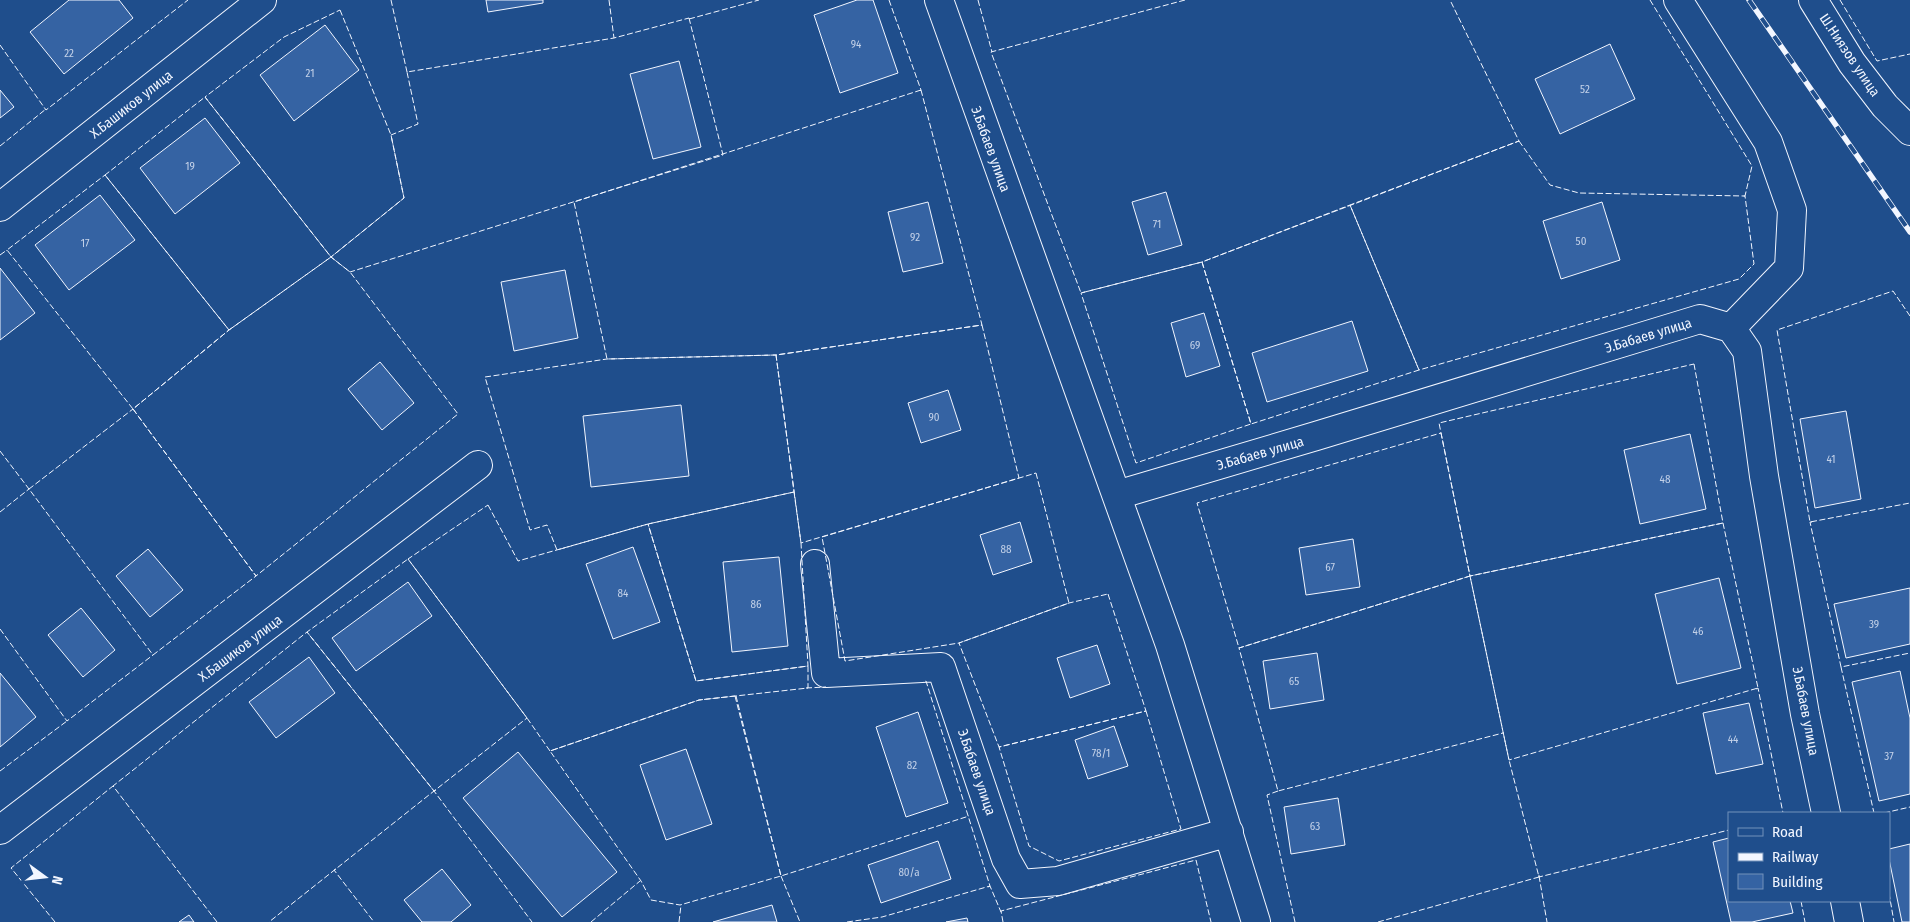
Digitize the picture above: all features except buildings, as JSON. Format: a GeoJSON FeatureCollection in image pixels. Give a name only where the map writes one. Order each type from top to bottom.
{"type":"FeatureCollection","features":[{"type":"Feature","properties":{"kind":"street","name":"Х.Башиков улица"},"geometry":{"type":"LineString","coordinates":[[0,207],[262,0]]}},
{"type":"Feature","properties":{"kind":"street","name":"Э.Бабаев улица"},"geometry":{"type":"LineString","coordinates":[[939,0],[1170,646],[1256,922]]}},
{"type":"Feature","properties":{"kind":"street"},"geometry":{"type":"LineString","coordinates":[[1678,0],[1768,142],[1792,210],[1789,268],[1731,328]]}},
{"type":"Feature","properties":{"kind":"street","name":"Ш.Ниязов улица"},"geometry":{"type":"LineString","coordinates":[[1813,0],[1852,63],[1885,106],[1910,131]]}},
{"type":"Feature","properties":{"kind":"street","name":"Э.Бабаев улица"},"geometry":{"type":"LineString","coordinates":[[1117,495],[1700,318],[1731,328],[1746,351],[1764,476],[1805,714],[1826,812]]}},
{"type":"Feature","properties":{"kind":"street","name":"Х.Башиков улица"},"geometry":{"type":"LineString","coordinates":[[0,830],[478,465]]}},
{"type":"Feature","properties":{"kind":"street","name":"Э.Бабаев улица"},"geometry":{"type":"LineString","coordinates":[[815,564],[826,674],[942,667],[1006,859],[1020,884],[1058,881],[1229,832]]}},
{"type":"Feature","properties":{"kind":"street"},"geometry":{"type":"LineString","coordinates":[[1845,902],[1849,922]]}},
{"type":"Feature","properties":{"kind":"railway"},"geometry":{"type":"LineString","coordinates":[[1749,0],[1910,232]]}},
{"type":"Feature","properties":{"kind":"fence"},"geometry":{"type":"LineString","coordinates":[[0,45],[46,110],[188,0]]}},
{"type":"Feature","properties":{"kind":"fence"},"geometry":{"type":"LineString","coordinates":[[391,0],[407,72],[409,71]]}},
{"type":"Feature","properties":{"kind":"fence"},"geometry":{"type":"LineString","coordinates":[[609,0],[614,38]]}},
{"type":"Feature","properties":{"kind":"fence"},"geometry":{"type":"LineString","coordinates":[[689,19],[759,0]]}},
{"type":"Feature","properties":{"kind":"fence"},"geometry":{"type":"LineString","coordinates":[[889,0],[920,91]]}},
{"type":"Feature","properties":{"kind":"fence"},"geometry":{"type":"LineString","coordinates":[[978,0],[992,52]]}},
{"type":"Feature","properties":{"kind":"fence"},"geometry":{"type":"LineString","coordinates":[[1185,0],[991,52],[1081,293],[1202,262],[1519,141],[1450,0]]}},
{"type":"Feature","properties":{"kind":"fence"},"geometry":{"type":"LineString","coordinates":[[1650,0],[1752,166],[1745,196],[1743,196]]}},
{"type":"Feature","properties":{"kind":"fence"},"geometry":{"type":"LineString","coordinates":[[1840,0],[1877,61],[1910,54]]}},
{"type":"Feature","properties":{"kind":"fence"},"geometry":{"type":"LineString","coordinates":[[340,10],[391,135],[404,198],[331,257],[205,97],[284,37],[340,10]]}},
{"type":"Feature","properties":{"kind":"fence"},"geometry":{"type":"LineString","coordinates":[[689,18],[723,155],[350,272],[331,257],[404,198],[391,135],[418,124],[407,72],[614,38],[689,18]]}},
{"type":"Feature","properties":{"kind":"fence"},"geometry":{"type":"LineString","coordinates":[[921,90],[982,325],[776,355],[607,359],[574,202],[921,90]]}},
{"type":"Feature","properties":{"kind":"fence"},"geometry":{"type":"LineString","coordinates":[[205,97],[331,257],[229,330],[105,175],[205,97]]}},
{"type":"Feature","properties":{"kind":"fence"},"geometry":{"type":"LineString","coordinates":[[0,146],[46,109]]}},
{"type":"Feature","properties":{"kind":"fence"},"geometry":{"type":"LineString","coordinates":[[1519,141],[1550,185],[1579,193],[1745,196],[1754,264],[1739,279],[1419,370],[1350,205],[1519,141]]}},
{"type":"Feature","properties":{"kind":"fence"},"geometry":{"type":"LineString","coordinates":[[105,175],[229,330],[133,409],[7,250],[105,175]]}},
{"type":"Feature","properties":{"kind":"fence"},"geometry":{"type":"LineString","coordinates":[[1350,205],[1419,370],[1251,424],[1202,262],[1350,205]]}},
{"type":"Feature","properties":{"kind":"fence"},"geometry":{"type":"LineString","coordinates":[[0,255],[7,251]]}},
{"type":"Feature","properties":{"kind":"fence"},"geometry":{"type":"LineString","coordinates":[[331,257],[350,272],[458,414],[256,576],[133,409],[229,330],[331,257]]}},
{"type":"Feature","properties":{"kind":"fence"},"geometry":{"type":"LineString","coordinates":[[1202,262],[1251,424],[1136,463],[1081,293],[1202,262]]}},
{"type":"Feature","properties":{"kind":"fence"},"geometry":{"type":"LineString","coordinates":[[1910,316],[1893,291],[1777,330],[1810,522],[1910,503]]}},
{"type":"Feature","properties":{"kind":"fence"},"geometry":{"type":"LineString","coordinates":[[982,325],[1019,478],[801,543],[776,355],[982,325]]}},
{"type":"Feature","properties":{"kind":"fence"},"geometry":{"type":"LineString","coordinates":[[776,355],[794,492],[648,524],[557,550],[547,525],[530,530],[485,377],[607,359],[776,355]]}},
{"type":"Feature","properties":{"kind":"fence"},"geometry":{"type":"LineString","coordinates":[[1694,364],[1723,523],[1470,576],[1439,423],[1694,364]]}},
{"type":"Feature","properties":{"kind":"fence"},"geometry":{"type":"LineString","coordinates":[[133,409],[256,576],[153,655],[29,489],[133,409]]}},
{"type":"Feature","properties":{"kind":"fence"},"geometry":{"type":"LineString","coordinates":[[1441,433],[1470,576],[1239,648],[1197,503],[1441,433]]}},
{"type":"Feature","properties":{"kind":"fence"},"geometry":{"type":"LineString","coordinates":[[0,451],[29,489],[31,487]]}},
{"type":"Feature","properties":{"kind":"fence"},"geometry":{"type":"LineString","coordinates":[[1036,473],[1069,603],[959,643],[845,661],[822,537],[1036,473]]}},
{"type":"Feature","properties":{"kind":"fence"},"geometry":{"type":"LineString","coordinates":[[0,512],[29,489]]}},
{"type":"Feature","properties":{"kind":"fence"},"geometry":{"type":"LineString","coordinates":[[794,492],[801,543],[808,666],[696,681],[648,524],[794,492]]}},
{"type":"Feature","properties":{"kind":"fence"},"geometry":{"type":"LineString","coordinates":[[488,505],[518,561],[648,524],[696,681],[808,666],[808,688],[699,700],[550,751],[408,559],[488,505]]}},
{"type":"Feature","properties":{"kind":"fence"},"geometry":{"type":"LineString","coordinates":[[1812,522],[1810,522],[1841,667],[1910,653]]}},
{"type":"Feature","properties":{"kind":"fence"},"geometry":{"type":"LineString","coordinates":[[1723,523],[1758,688],[1509,760],[1470,576],[1723,523]]}},
{"type":"Feature","properties":{"kind":"fence"},"geometry":{"type":"LineString","coordinates":[[408,559],[527,718],[434,791],[307,632],[408,559]]}},
{"type":"Feature","properties":{"kind":"fence"},"geometry":{"type":"LineString","coordinates":[[1378,922],[1539,877],[1509,760],[1470,576],[1239,648],[1278,791],[1503,733]]}},
{"type":"Feature","properties":{"kind":"fence"},"geometry":{"type":"LineString","coordinates":[[1108,594],[1146,711],[999,747],[959,643],[1069,603],[1108,594]]}},
{"type":"Feature","properties":{"kind":"fence"},"geometry":{"type":"LineString","coordinates":[[0,629],[67,721],[153,655]]}},
{"type":"Feature","properties":{"kind":"fence"},"geometry":{"type":"LineString","coordinates":[[217,922],[113,786],[307,632],[434,791],[269,922]]}},
{"type":"Feature","properties":{"kind":"fence"},"geometry":{"type":"LineString","coordinates":[[1841,667],[1874,812]]}},
{"type":"Feature","properties":{"kind":"fence"},"geometry":{"type":"LineString","coordinates":[[847,922],[882,917],[990,886],[926,681],[923,682]]}},
{"type":"Feature","properties":{"kind":"fence"},"geometry":{"type":"LineString","coordinates":[[806,688],[826,687]]}},
{"type":"Feature","properties":{"kind":"fence"},"geometry":{"type":"LineString","coordinates":[[1756,689],[1758,688],[1783,812]]}},
{"type":"Feature","properties":{"kind":"fence"},"geometry":{"type":"LineString","coordinates":[[735,696],[781,876],[680,905],[651,900],[641,881],[550,751],[699,700],[735,696]]}},
{"type":"Feature","properties":{"kind":"fence"},"geometry":{"type":"LineString","coordinates":[[736,696],[781,876],[969,816]]}},
{"type":"Feature","properties":{"kind":"fence"},"geometry":{"type":"LineString","coordinates":[[1146,711],[1181,829],[1059,861],[1029,846],[999,747],[1146,711]]}},
{"type":"Feature","properties":{"kind":"fence"},"geometry":{"type":"LineString","coordinates":[[0,771],[66,720]]}},
{"type":"Feature","properties":{"kind":"fence"},"geometry":{"type":"LineString","coordinates":[[55,922],[11,868],[114,787]]}},
{"type":"Feature","properties":{"kind":"fence"},"geometry":{"type":"LineString","coordinates":[[436,790],[434,791],[532,922]]}},
{"type":"Feature","properties":{"kind":"fence"},"geometry":{"type":"LineString","coordinates":[[1278,791],[1267,795],[1295,922]]}},
{"type":"Feature","properties":{"kind":"fence"},"geometry":{"type":"LineString","coordinates":[[1888,812],[1910,807]]}},
{"type":"Feature","properties":{"kind":"fence"},"geometry":{"type":"LineString","coordinates":[[1539,875],[1539,877],[1728,830]]}},
{"type":"Feature","properties":{"kind":"fence"},"geometry":{"type":"LineString","coordinates":[[1003,922],[1001,911],[1196,860],[1211,922]]}},
{"type":"Feature","properties":{"kind":"fence"},"geometry":{"type":"LineString","coordinates":[[336,869],[334,870],[374,922]]}},
{"type":"Feature","properties":{"kind":"fence"},"geometry":{"type":"LineString","coordinates":[[781,876],[800,922]]}},
{"type":"Feature","properties":{"kind":"fence"},"geometry":{"type":"LineString","coordinates":[[1539,876],[1547,922]]}},
{"type":"Feature","properties":{"kind":"fence"},"geometry":{"type":"LineString","coordinates":[[591,922],[640,881]]}},
{"type":"Feature","properties":{"kind":"fence"},"geometry":{"type":"LineString","coordinates":[[988,887],[990,886],[1001,912]]}},
{"type":"Feature","properties":{"kind":"fence"},"geometry":{"type":"LineString","coordinates":[[1890,899],[1894,922]]}},
{"type":"Feature","properties":{"kind":"fence"},"geometry":{"type":"LineString","coordinates":[[1801,902],[1805,922]]}},
{"type":"Feature","properties":{"kind":"fence"},"geometry":{"type":"LineString","coordinates":[[679,922],[681,905]]}}]}
